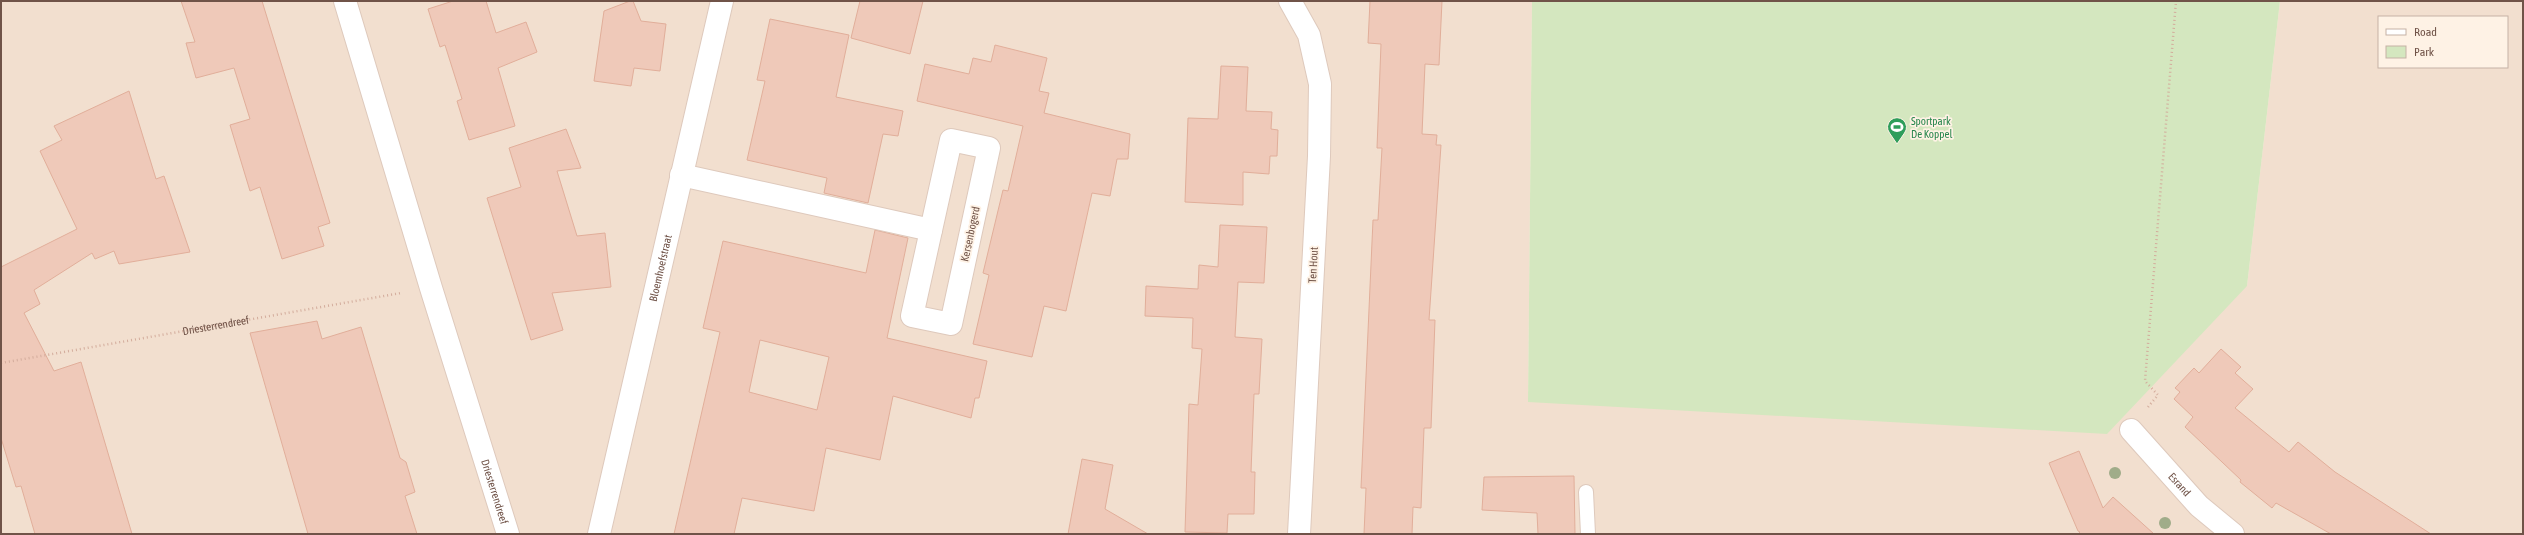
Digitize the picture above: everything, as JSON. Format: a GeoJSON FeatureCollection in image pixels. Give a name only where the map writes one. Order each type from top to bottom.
{"type":"FeatureCollection","features":[{"type":"Feature","properties":{"kind":"street","name":"Driesterrendreef"},"geometry":{"type":"LineString","coordinates":[[345,1],[431,288],[508,534]]}},
{"type":"Feature","properties":{"kind":"street","name":"Bloemhoefstraat"},"geometry":{"type":"LineString","coordinates":[[599,534],[722,1]]}},
{"type":"Feature","properties":{"kind":"street","name":"Ten Hout"},"geometry":{"type":"LineString","coordinates":[[1290,1],[1309,35],[1320,84],[1319,156],[1300,534]]}},
{"type":"Feature","properties":{"kind":"street","name":"Kersenbogerd"},"geometry":{"type":"LineString","coordinates":[[951,140],[989,148],[951,324],[912,316],[931,230],[951,140]]}},
{"type":"Feature","properties":{"kind":"street"},"geometry":{"type":"LineString","coordinates":[[681,175],[931,230]]}},
{"type":"Feature","properties":{"kind":"street","name":"Esrand"},"geometry":{"type":"LineString","coordinates":[[2131,430],[2199,506],[2231,534]]}},
{"type":"Feature","properties":{"kind":"lane"},"geometry":{"type":"LineString","coordinates":[[1586,492],[1588,534]]}},
{"type":"Feature","properties":{"kind":"path"},"geometry":{"type":"LineString","coordinates":[[2131,430],[2158,395],[2145,381],[2176,1]]}},
{"type":"Feature","properties":{"kind":"path","name":"Driesterrendreef"},"geometry":{"type":"LineString","coordinates":[[1,363],[431,288]]}},
{"type":"Feature","properties":{"kind":"shaded area"},"geometry":{"type":"Polygon","coordinates":[[[1,1],[1532,1],[1528,402],[2247,286],[2280,1],[2523,1],[2523,534],[1,534],[1,1]]]}},
{"type":"Feature","properties":{"kind":"green space","name":"Sportpark De Koppel"},"geometry":{"type":"Polygon","coordinates":[[[1532,1],[2280,1],[2247,286],[2107,434],[1528,402],[1532,1]]]}},
{"type":"Feature","properties":{"kind":"building"},"geometry":{"type":"Polygon","coordinates":[[[181,1],[262,1],[330,223],[318,227],[324,246],[282,259],[260,187],[250,191],[230,125],[250,119],[234,68],[196,78],[186,43],[195,42],[181,1]]]}},
{"type":"Feature","properties":{"kind":"building"},"geometry":{"type":"Polygon","coordinates":[[[453,1],[486,1],[496,33],[526,22],[537,52],[498,68],[515,126],[469,140],[457,101],[462,99],[445,45],[440,47],[428,9],[453,1]]]}},
{"type":"Feature","properties":{"kind":"building"},"geometry":{"type":"Polygon","coordinates":[[[633,1],[641,21],[666,24],[660,71],[634,68],[631,86],[594,81],[604,11],[633,1]]]}},
{"type":"Feature","properties":{"kind":"building"},"geometry":{"type":"Polygon","coordinates":[[[860,1],[923,1],[910,54],[851,38],[860,1]]]}},
{"type":"Feature","properties":{"kind":"building"},"geometry":{"type":"Polygon","coordinates":[[[1370,1],[1442,1],[1439,65],[1425,64],[1422,134],[1437,135],[1436,145],[1441,145],[1429,320],[1435,320],[1431,428],[1424,428],[1421,508],[1413,507],[1412,534],[1364,534],[1366,488],[1361,488],[1373,220],[1378,220],[1382,148],[1377,148],[1381,44],[1368,43],[1370,1]]]}},
{"type":"Feature","properties":{"kind":"building"},"geometry":{"type":"Polygon","coordinates":[[[770,19],[849,35],[836,97],[903,111],[898,136],[883,134],[868,203],[824,193],[827,178],[747,160],[765,81],[757,80],[770,19]]]}},
{"type":"Feature","properties":{"kind":"building"},"geometry":{"type":"Polygon","coordinates":[[[995,45],[1047,58],[1039,91],[1049,93],[1044,113],[1130,134],[1128,159],[1117,159],[1110,196],[1092,193],[1066,311],[1044,306],[1032,357],[973,344],[989,275],[983,273],[1003,190],[1008,191],[1023,126],[917,101],[925,64],[969,74],[973,58],[991,62],[995,45]]]}},
{"type":"Feature","properties":{"kind":"building"},"geometry":{"type":"Polygon","coordinates":[[[1221,66],[1248,67],[1246,111],[1272,112],[1271,129],[1278,130],[1277,156],[1270,156],[1269,174],[1243,172],[1243,205],[1185,202],[1188,118],[1218,119],[1221,66]]]}},
{"type":"Feature","properties":{"kind":"building"},"geometry":{"type":"Polygon","coordinates":[[[129,91],[156,179],[164,176],[190,252],[119,264],[114,251],[95,259],[92,253],[34,290],[40,304],[24,313],[54,371],[81,362],[132,534],[35,534],[21,486],[16,487],[1,438],[1,267],[77,229],[40,151],[62,140],[54,126],[129,91]]]}},
{"type":"Feature","properties":{"kind":"building"},"geometry":{"type":"Polygon","coordinates":[[[566,129],[581,168],[557,171],[577,236],[605,233],[611,287],[552,293],[563,330],[531,340],[487,198],[521,187],[509,148],[566,129]]]}},
{"type":"Feature","properties":{"kind":"building"},"geometry":{"type":"Polygon","coordinates":[[[1220,225],[1267,227],[1264,283],[1238,282],[1235,337],[1262,339],[1259,394],[1254,394],[1251,472],[1255,472],[1254,514],[1228,514],[1227,533],[1185,532],[1189,404],[1198,405],[1202,349],[1192,348],[1193,318],[1145,316],[1146,286],[1198,289],[1199,265],[1218,267],[1220,225]]]}},
{"type":"Feature","properties":{"kind":"building"},"geometry":{"type":"Polygon","coordinates":[[[875,230],[908,238],[887,338],[987,361],[979,398],[975,398],[971,418],[893,396],[880,460],[826,448],[814,511],[742,498],[734,534],[674,534],[720,332],[703,328],[723,241],[866,273],[875,230]],[[760,340],[749,392],[817,410],[829,357],[760,340]]]}},
{"type":"Feature","properties":{"kind":"building"},"geometry":{"type":"Polygon","coordinates":[[[317,321],[322,339],[361,327],[400,458],[406,462],[415,492],[405,496],[417,534],[308,534],[250,333],[317,321]]]}},
{"type":"Feature","properties":{"kind":"building"},"geometry":{"type":"Polygon","coordinates":[[[2221,349],[2241,367],[2235,373],[2253,389],[2235,408],[2289,452],[2298,442],[2335,472],[2431,534],[2331,534],[2276,503],[2272,508],[2240,482],[2241,480],[2185,427],[2193,417],[2174,399],[2180,392],[2175,388],[2194,368],[2199,373],[2221,349]]]}},
{"type":"Feature","properties":{"kind":"building"},"geometry":{"type":"Polygon","coordinates":[[[2079,451],[2103,508],[2113,497],[2154,534],[2078,534],[2080,532],[2078,531],[2049,463],[2079,451]]]}},
{"type":"Feature","properties":{"kind":"building"},"geometry":{"type":"Polygon","coordinates":[[[1082,459],[1113,465],[1105,509],[1148,534],[1068,534],[1082,459]]]}},
{"type":"Feature","properties":{"kind":"building"},"geometry":{"type":"Polygon","coordinates":[[[1574,476],[1575,534],[1538,534],[1537,513],[1482,510],[1484,477],[1574,476]]]}},
{"type":"Feature","properties":{"kind":"place","name":"Sportpark De Koppel"},"geometry":{"type":"Point","coordinates":[1897,144]}}]}
